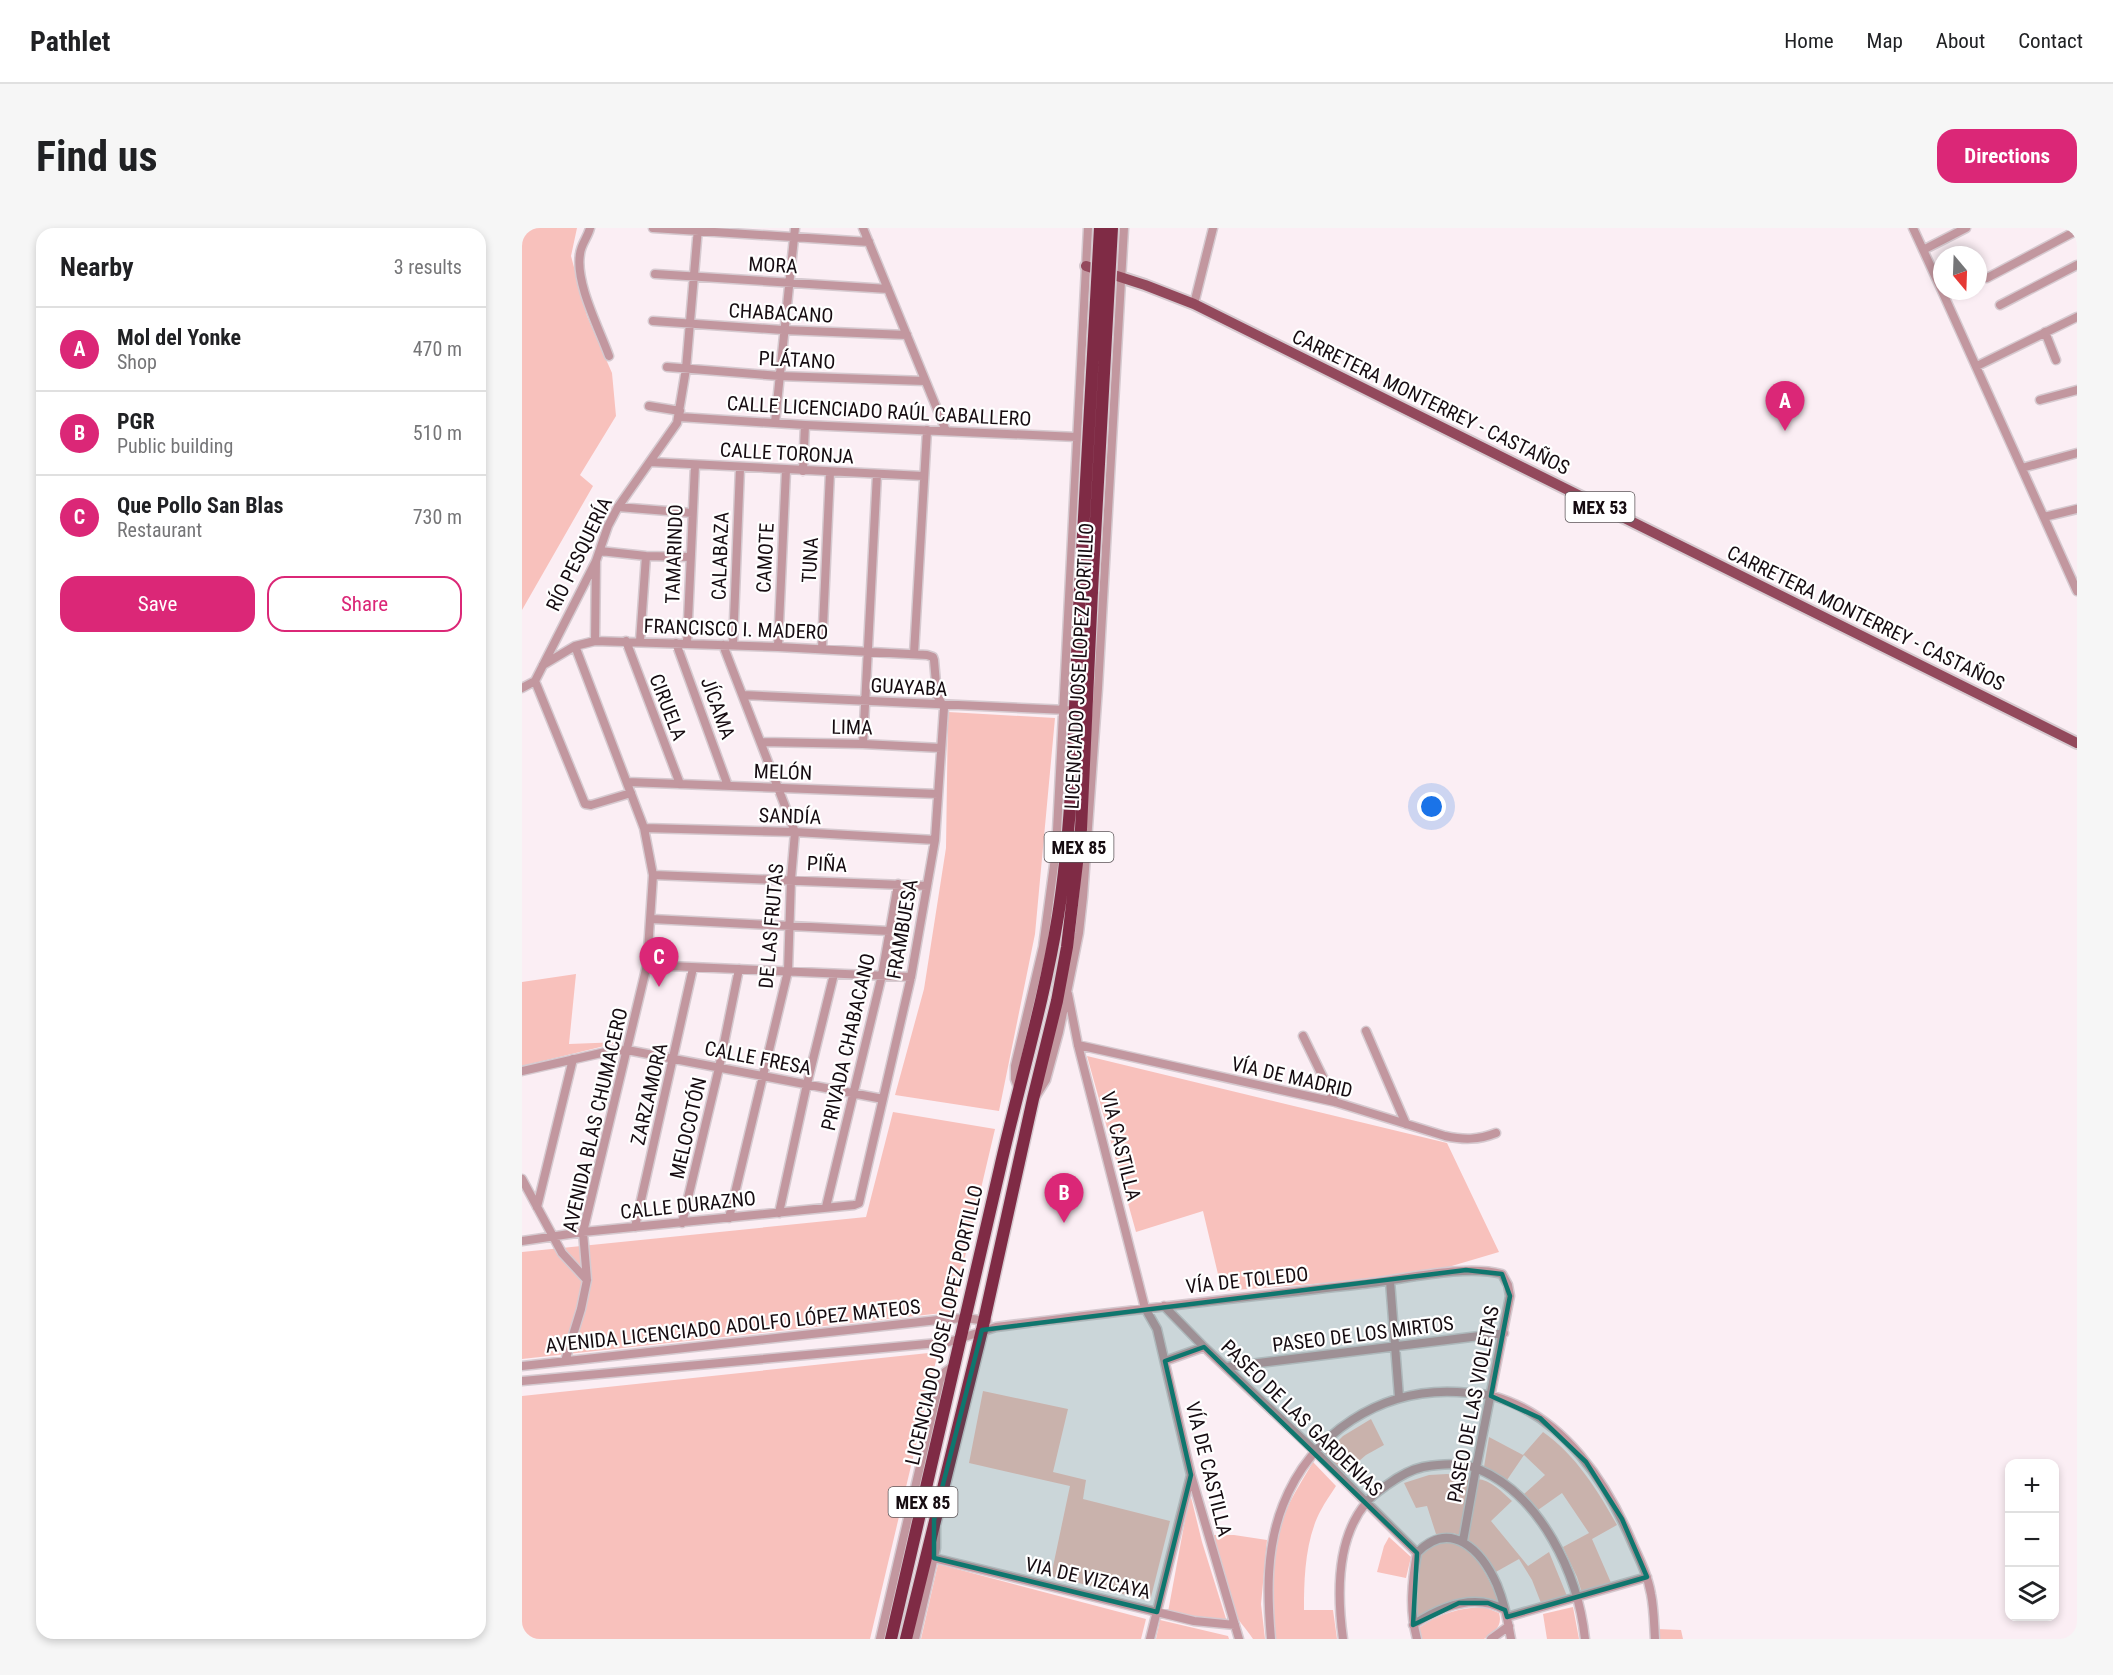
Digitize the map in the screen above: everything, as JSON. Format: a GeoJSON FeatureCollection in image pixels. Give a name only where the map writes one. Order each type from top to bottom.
{"type":"FeatureCollection","features":[{"type":"Feature","properties":{"kind":"highway","name":"LICENCIADO JOSE LOPEZ PORTILLO"},"geometry":{"type":"LineString","coordinates":[[906,1639],[983,1325],[1057,1001],[1072,917],[1082,808],[1086,590],[1100,228]]}},
{"type":"Feature","properties":{"kind":"highway","name":"LICENCIADO JOSE LOPEZ PORTILLO"},"geometry":{"type":"LineString","coordinates":[[891,1639],[1043,995],[1058,916],[1064,869],[1069,710],[1086,590],[1112,228]]}},
{"type":"Feature","properties":{"kind":"main road","name":"CARRETERA MONTERREY - CASTAÑOS"},"geometry":{"type":"LineString","coordinates":[[1086,266],[1121,276],[1194,304],[2077,744]]}},
{"type":"Feature","properties":{"kind":"street"},"geometry":{"type":"LineString","coordinates":[[590,228],[580,253],[580,269],[588,301],[609,356]]}},
{"type":"Feature","properties":{"kind":"street"},"geometry":{"type":"LineString","coordinates":[[653,228],[869,242]]}},
{"type":"Feature","properties":{"kind":"street"},"geometry":{"type":"LineString","coordinates":[[775,423],[795,228]]}},
{"type":"Feature","properties":{"kind":"street"},"geometry":{"type":"LineString","coordinates":[[863,228],[946,431]]}},
{"type":"Feature","properties":{"kind":"street","name":"LICENCIADO JOSE LOPEZ PORTILLO"},"geometry":{"type":"LineString","coordinates":[[1069,710],[1077,437],[1088,228]]}},
{"type":"Feature","properties":{"kind":"street","name":"LICENCIADO JOSE LOPEZ PORTILLO"},"geometry":{"type":"LineString","coordinates":[[1033,1099],[1046,1080],[1059,1032],[1079,933],[1089,830],[1124,228]]}},
{"type":"Feature","properties":{"kind":"street"},"geometry":{"type":"LineString","coordinates":[[1194,304],[1213,228]]}},
{"type":"Feature","properties":{"kind":"street"},"geometry":{"type":"LineString","coordinates":[[1913,228],[1933,272]]}},
{"type":"Feature","properties":{"kind":"street"},"geometry":{"type":"LineString","coordinates":[[1923,250],[1966,228]]}},
{"type":"Feature","properties":{"kind":"street"},"geometry":{"type":"LineString","coordinates":[[679,414],[686,369],[688,324],[698,230]]}},
{"type":"Feature","properties":{"kind":"street"},"geometry":{"type":"LineString","coordinates":[[1987,278],[2075,233]]}},
{"type":"Feature","properties":{"kind":"street"},"geometry":{"type":"LineString","coordinates":[[2000,305],[2077,265]]}},
{"type":"Feature","properties":{"kind":"street","name":"MORA"},"geometry":{"type":"LineString","coordinates":[[655,274],[888,289]]}},
{"type":"Feature","properties":{"kind":"street"},"geometry":{"type":"LineString","coordinates":[[1946,300],[2076,585]]}},
{"type":"Feature","properties":{"kind":"street"},"geometry":{"type":"LineString","coordinates":[[1083,319],[1091,313],[1101,311],[1113,318],[1118,327]]}},
{"type":"Feature","properties":{"kind":"street"},"geometry":{"type":"LineString","coordinates":[[1977,366],[2077,317]]}},
{"type":"Feature","properties":{"kind":"street","name":"CHABACANO"},"geometry":{"type":"LineString","coordinates":[[653,321],[783,330],[907,335]]}},
{"type":"Feature","properties":{"kind":"street"},"geometry":{"type":"LineString","coordinates":[[2045,332],[2056,360]]}},
{"type":"Feature","properties":{"kind":"street","name":"PLÁTANO"},"geometry":{"type":"LineString","coordinates":[[667,367],[779,376],[925,381]]}},
{"type":"Feature","properties":{"kind":"street"},"geometry":{"type":"LineString","coordinates":[[2040,400],[2077,390]]}},
{"type":"Feature","properties":{"kind":"street","name":"CALLE LICENCIADO RAÚL CABALLERO"},"geometry":{"type":"LineString","coordinates":[[649,406],[679,414],[775,423],[1077,437]]}},
{"type":"Feature","properties":{"kind":"street","name":"RÍO PESQUERÍA"},"geometry":{"type":"LineString","coordinates":[[535,681],[596,561],[608,526],[618,507],[674,428],[679,414]]}},
{"type":"Feature","properties":{"kind":"street"},"geometry":{"type":"LineString","coordinates":[[803,471],[805,425]]}},
{"type":"Feature","properties":{"kind":"street"},"geometry":{"type":"LineString","coordinates":[[914,654],[927,430]]}},
{"type":"Feature","properties":{"kind":"street"},"geometry":{"type":"LineString","coordinates":[[2022,468],[2077,453]]}},
{"type":"Feature","properties":{"kind":"street","name":"CALLE TORONJA"},"geometry":{"type":"LineString","coordinates":[[650,462],[923,476]]}},
{"type":"Feature","properties":{"kind":"street","name":"TAMARINDO"},"geometry":{"type":"LineString","coordinates":[[687,643],[695,465]]}},
{"type":"Feature","properties":{"kind":"street","name":"CALABAZA"},"geometry":{"type":"LineString","coordinates":[[728,645],[740,468]]}},
{"type":"Feature","properties":{"kind":"street","name":"CAMOTE"},"geometry":{"type":"LineString","coordinates":[[778,646],[786,470]]}},
{"type":"Feature","properties":{"kind":"street","name":"TUNA"},"geometry":{"type":"LineString","coordinates":[[822,649],[830,472]]}},
{"type":"Feature","properties":{"kind":"street"},"geometry":{"type":"LineString","coordinates":[[863,744],[877,474]]}},
{"type":"Feature","properties":{"kind":"street"},"geometry":{"type":"LineString","coordinates":[[618,507],[692,513]]}},
{"type":"Feature","properties":{"kind":"street"},"geometry":{"type":"LineString","coordinates":[[2044,517],[2077,509]]}},
{"type":"Feature","properties":{"kind":"street"},"geometry":{"type":"LineString","coordinates":[[600,551],[646,556],[690,557]]}},
{"type":"Feature","properties":{"kind":"street"},"geometry":{"type":"LineString","coordinates":[[640,641],[646,556]]}},
{"type":"Feature","properties":{"kind":"street"},"geometry":{"type":"LineString","coordinates":[[595,640],[596,561]]}},
{"type":"Feature","properties":{"kind":"street","name":"FRANCISCO I. MADERO"},"geometry":{"type":"LineString","coordinates":[[543,665],[575,646],[595,640],[778,646],[933,657]]}},
{"type":"Feature","properties":{"kind":"street","name":"CIRUELA"},"geometry":{"type":"LineString","coordinates":[[626,641],[680,784]]}},
{"type":"Feature","properties":{"kind":"street","name":"JÍCAMA"},"geometry":{"type":"LineString","coordinates":[[676,643],[728,786]]}},
{"type":"Feature","properties":{"kind":"street","name":"DE LAS FRUTAS"},"geometry":{"type":"LineString","coordinates":[[728,645],[743,695],[795,832],[788,971],[729,1218]]}},
{"type":"Feature","properties":{"kind":"street","name":"AVENIDA BLAS CHUMACERO"},"geometry":{"type":"LineString","coordinates":[[565,1361],[581,1309],[587,1280],[583,1232],[647,965],[652,919],[653,875],[644,828],[575,646]]}},
{"type":"Feature","properties":{"kind":"street","name":"FRAMBUESA"},"geometry":{"type":"LineString","coordinates":[[858,1204],[911,977],[934,840],[943,705],[937,695],[933,657]]}},
{"type":"Feature","properties":{"kind":"street"},"geometry":{"type":"LineString","coordinates":[[522,688],[535,681],[585,804],[591,806],[631,793]]}},
{"type":"Feature","properties":{"kind":"street","name":"GUAYABA"},"geometry":{"type":"LineString","coordinates":[[743,695],[1069,710]]}},
{"type":"Feature","properties":{"kind":"street","name":"LIMA"},"geometry":{"type":"LineString","coordinates":[[761,742],[941,748]]}},
{"type":"Feature","properties":{"kind":"street","name":"MELÓN"},"geometry":{"type":"LineString","coordinates":[[627,782],[938,794]]}},
{"type":"Feature","properties":{"kind":"street","name":"SANDÍA"},"geometry":{"type":"LineString","coordinates":[[644,828],[795,832],[934,840]]}},
{"type":"Feature","properties":{"kind":"street","name":"PIÑA"},"geometry":{"type":"LineString","coordinates":[[653,875],[927,886]]}},
{"type":"Feature","properties":{"kind":"street","name":"PRIVADA CHABACANO"},"geometry":{"type":"LineString","coordinates":[[826,1207],[882,975],[898,884]]}},
{"type":"Feature","properties":{"kind":"street"},"geometry":{"type":"LineString","coordinates":[[652,919],[890,932]]}},
{"type":"Feature","properties":{"kind":"street"},"geometry":{"type":"LineString","coordinates":[[647,965],[911,977]]}},
{"type":"Feature","properties":{"kind":"street","name":"ZARZAMORA"},"geometry":{"type":"LineString","coordinates":[[635,1227],[693,968]]}},
{"type":"Feature","properties":{"kind":"street","name":"MELOCOTÓN"},"geometry":{"type":"LineString","coordinates":[[682,1223],[719,1068],[739,969]]}},
{"type":"Feature","properties":{"kind":"street"},"geometry":{"type":"LineString","coordinates":[[779,1213],[834,974]]}},
{"type":"Feature","properties":{"kind":"street","name":"VIA CASTILLA"},"geometry":{"type":"LineString","coordinates":[[1067,991],[1078,1045],[1145,1308]]}},
{"type":"Feature","properties":{"kind":"street"},"geometry":{"type":"LineString","coordinates":[[1366,1031],[1406,1124]]}},
{"type":"Feature","properties":{"kind":"street"},"geometry":{"type":"LineString","coordinates":[[1303,1036],[1335,1102]]}},
{"type":"Feature","properties":{"kind":"street","name":"VÍA DE MADRID"},"geometry":{"type":"LineString","coordinates":[[1078,1045],[1335,1102],[1462,1139],[1479,1139],[1496,1133]]}},
{"type":"Feature","properties":{"kind":"street"},"geometry":{"type":"LineString","coordinates":[[523,1074],[573,1059],[627,1050]]}},
{"type":"Feature","properties":{"kind":"street","name":"CALLE FRESA"},"geometry":{"type":"LineString","coordinates":[[627,1050],[883,1099]]}},
{"type":"Feature","properties":{"kind":"street"},"geometry":{"type":"LineString","coordinates":[[537,1207],[573,1059]]}},
{"type":"Feature","properties":{"kind":"street"},"geometry":{"type":"LineString","coordinates":[[522,1179],[552,1237],[587,1280]]}},
{"type":"Feature","properties":{"kind":"street","name":"CALLE DURAZNO"},"geometry":{"type":"LineString","coordinates":[[522,1241],[583,1232],[858,1204]]}},
{"type":"Feature","properties":{"kind":"street","name":"VÍA DE TOLEDO"},"geometry":{"type":"LineString","coordinates":[[983,1325],[996,1326],[1390,1281],[1467,1270],[1502,1274]]}},
{"type":"Feature","properties":{"kind":"street","name":"PASEO DE LAS VIOLETAS"},"geometry":{"type":"LineString","coordinates":[[1463,1541],[1510,1296],[1509,1285],[1502,1274]]}},
{"type":"Feature","properties":{"kind":"street"},"geometry":{"type":"LineString","coordinates":[[1390,1281],[1400,1397]]}},
{"type":"Feature","properties":{"kind":"street","name":"PASEO DE LAS GARDENIAS"},"geometry":{"type":"LineString","coordinates":[[1164,1306],[1417,1553]]}},
{"type":"Feature","properties":{"kind":"street","name":"VÍA DE CASTILLA"},"geometry":{"type":"LineString","coordinates":[[1145,1308],[1157,1329],[1191,1475],[1239,1639]]}},
{"type":"Feature","properties":{"kind":"street","name":"AVENIDA LICENCIADO ADOLFO LÓPEZ MATEOS"},"geometry":{"type":"LineString","coordinates":[[522,1366],[965,1318],[983,1325]]}},
{"type":"Feature","properties":{"kind":"street","name":"AVENIDA LICENCIADO ADOLFO LÓPEZ MATEOS"},"geometry":{"type":"LineString","coordinates":[[522,1381],[960,1340],[983,1325]]}},
{"type":"Feature","properties":{"kind":"street","name":"PASEO DE LOS MIRTOS"},"geometry":{"type":"LineString","coordinates":[[1226,1367],[1504,1333]]}},
{"type":"Feature","properties":{"kind":"street"},"geometry":{"type":"LineString","coordinates":[[1165,1361],[1204,1347]]}},
{"type":"Feature","properties":{"kind":"street"},"geometry":{"type":"LineString","coordinates":[[880,1639],[940,1380],[945,1372],[956,1364]]}},
{"type":"Feature","properties":{"kind":"street"},"geometry":{"type":"LineString","coordinates":[[1271,1639],[1268,1579],[1276,1528],[1283,1504],[1292,1486],[1315,1451],[1347,1422],[1371,1408],[1400,1397],[1446,1392],[1491,1396],[1519,1406],[1547,1423],[1586,1462],[1618,1510],[1647,1577],[1653,1603],[1655,1639]]}},
{"type":"Feature","properties":{"kind":"street"},"geometry":{"type":"LineString","coordinates":[[1343,1639],[1339,1605],[1343,1554],[1352,1528],[1366,1502],[1397,1478],[1419,1468],[1448,1465],[1476,1468],[1511,1488],[1535,1511],[1554,1543],[1577,1596],[1585,1639]]}},
{"type":"Feature","properties":{"kind":"street"},"geometry":{"type":"LineString","coordinates":[[1150,1639],[1191,1475]]}},
{"type":"Feature","properties":{"kind":"street"},"geometry":{"type":"LineString","coordinates":[[915,1639],[934,1558],[937,1537],[934,1520]]}},
{"type":"Feature","properties":{"kind":"street"},"geometry":{"type":"LineString","coordinates":[[1416,1639],[1412,1593],[1417,1553],[1429,1543],[1444,1537],[1463,1541],[1489,1571],[1495,1582],[1512,1639]]}},
{"type":"Feature","properties":{"kind":"street","name":"VIA DE VIZCAYA"},"geometry":{"type":"LineString","coordinates":[[934,1558],[1194,1621],[1235,1625]]}},
{"type":"Feature","properties":{"kind":"street"},"geometry":{"type":"LineString","coordinates":[[1491,1639],[1507,1618],[1647,1577]]}},
{"type":"Feature","properties":{"kind":"street"},"geometry":{"type":"LineString","coordinates":[[1413,1625],[1459,1603],[1476,1601],[1488,1603],[1507,1618]]}},
{"type":"Feature","properties":{"kind":"highlighted area"},"geometry":{"type":"Polygon","coordinates":[[[1466,1270],[1502,1274],[1510,1296],[1491,1396],[1540,1418],[1586,1462],[1622,1519],[1647,1577],[1507,1617],[1505,1610],[1488,1603],[1459,1603],[1413,1625],[1417,1553],[1204,1347],[1165,1361],[1191,1475],[1157,1612],[934,1558],[934,1520],[982,1330],[1466,1270]]]}},
{"type":"Feature","properties":{"kind":"shaded area"},"geometry":{"type":"Polygon","coordinates":[[[522,228],[577,228],[571,256],[587,316],[612,373],[616,416],[580,475],[593,486],[522,610],[522,228]]]}},
{"type":"Feature","properties":{"kind":"shaded area"},"geometry":{"type":"Polygon","coordinates":[[[948,712],[1055,718],[1035,934],[999,1111],[895,1095],[924,989],[946,848],[948,712]]]}},
{"type":"Feature","properties":{"kind":"shaded area"},"geometry":{"type":"Polygon","coordinates":[[[576,974],[569,1044],[621,1042],[522,1066],[522,982],[576,974]]]}},
{"type":"Feature","properties":{"kind":"shaded area"},"geometry":{"type":"Polygon","coordinates":[[[1087,1056],[1447,1143],[1499,1252],[1418,1276],[1222,1291],[1203,1211],[1136,1232],[1087,1056]]]}},
{"type":"Feature","properties":{"kind":"shaded area"},"geometry":{"type":"Polygon","coordinates":[[[893,1112],[995,1129],[952,1312],[522,1359],[522,1252],[866,1217],[893,1112]]]}},
{"type":"Feature","properties":{"kind":"shaded area"},"geometry":{"type":"Polygon","coordinates":[[[938,1352],[870,1639],[522,1639],[522,1396],[938,1352]]]}},
{"type":"Feature","properties":{"kind":"shaded area"},"geometry":{"type":"Polygon","coordinates":[[[983,1391],[1068,1409],[1053,1472],[1086,1480],[1083,1499],[1170,1521],[1150,1601],[1051,1576],[1070,1486],[969,1463],[983,1391]]]}},
{"type":"Feature","properties":{"kind":"shaded area"},"geometry":{"type":"Polygon","coordinates":[[[1371,1419],[1384,1445],[1366,1455],[1344,1474],[1325,1454],[1343,1436],[1371,1419]]]}},
{"type":"Feature","properties":{"kind":"shaded area"},"geometry":{"type":"Polygon","coordinates":[[[1543,1432],[1566,1451],[1576,1463],[1617,1525],[1592,1539],[1612,1585],[1582,1593],[1563,1547],[1589,1533],[1562,1493],[1538,1510],[1524,1494],[1545,1475],[1524,1455],[1507,1480],[1484,1467],[1489,1437],[1523,1455],[1543,1432]]]}},
{"type":"Feature","properties":{"kind":"shaded area"},"geometry":{"type":"Polygon","coordinates":[[[1313,1462],[1336,1486],[1321,1510],[1312,1534],[1305,1572],[1304,1610],[1333,1610],[1337,1639],[1275,1639],[1273,1574],[1277,1542],[1289,1505],[1313,1462]]]}},
{"type":"Feature","properties":{"kind":"shaded area"},"geometry":{"type":"Polygon","coordinates":[[[1447,1474],[1472,1477],[1462,1536],[1453,1533],[1436,1534],[1427,1506],[1416,1508],[1404,1483],[1429,1475],[1447,1474]]]}},
{"type":"Feature","properties":{"kind":"shaded area"},"geometry":{"type":"Polygon","coordinates":[[[1477,1479],[1492,1484],[1512,1501],[1491,1521],[1528,1566],[1549,1552],[1567,1596],[1541,1603],[1532,1580],[1519,1559],[1494,1573],[1468,1540],[1477,1479]]]}},
{"type":"Feature","properties":{"kind":"shaded area"},"geometry":{"type":"Polygon","coordinates":[[[1190,1493],[1202,1542],[1227,1622],[1168,1612],[1190,1493]]]}},
{"type":"Feature","properties":{"kind":"shaded area"},"geometry":{"type":"Polygon","coordinates":[[[1211,1535],[1234,1535],[1267,1540],[1261,1604],[1265,1639],[1253,1639],[1234,1612],[1211,1535]]]}},
{"type":"Feature","properties":{"kind":"shaded area"},"geometry":{"type":"Polygon","coordinates":[[[1389,1537],[1411,1557],[1406,1578],[1377,1572],[1384,1546],[1389,1537]]]}},
{"type":"Feature","properties":{"kind":"shaded area"},"geometry":{"type":"Polygon","coordinates":[[[1446,1540],[1462,1546],[1476,1559],[1490,1581],[1500,1605],[1471,1598],[1416,1622],[1418,1565],[1424,1551],[1446,1540]]]}},
{"type":"Feature","properties":{"kind":"shaded area"},"geometry":{"type":"Polygon","coordinates":[[[938,1564],[1146,1619],[1141,1639],[921,1639],[938,1564]]]}},
{"type":"Feature","properties":{"kind":"shaded area"},"geometry":{"type":"Polygon","coordinates":[[[1484,1607],[1499,1613],[1500,1622],[1497,1629],[1484,1639],[1420,1639],[1420,1627],[1435,1618],[1458,1610],[1484,1607]]]}},
{"type":"Feature","properties":{"kind":"shaded area"},"geometry":{"type":"Polygon","coordinates":[[[1573,1607],[1579,1639],[1547,1639],[1543,1614],[1573,1607]]]}},
{"type":"Feature","properties":{"kind":"shaded area"},"geometry":{"type":"Polygon","coordinates":[[[1160,1620],[1228,1636],[1229,1639],[1156,1639],[1160,1620]]]}},
{"type":"Feature","properties":{"kind":"shaded area"},"geometry":{"type":"Polygon","coordinates":[[[1657,1629],[1681,1630],[1683,1639],[1658,1639],[1657,1629]]]}},
{"type":"Feature","properties":{"kind":"place","name":"Mol del Yonke"},"geometry":{"type":"Point","coordinates":[1785,431]}},
{"type":"Feature","properties":{"kind":"place","name":"Que Pollo San Blas"},"geometry":{"type":"Point","coordinates":[659,987]}},
{"type":"Feature","properties":{"kind":"place","name":"PGR"},"geometry":{"type":"Point","coordinates":[1064,1223]}}]}
